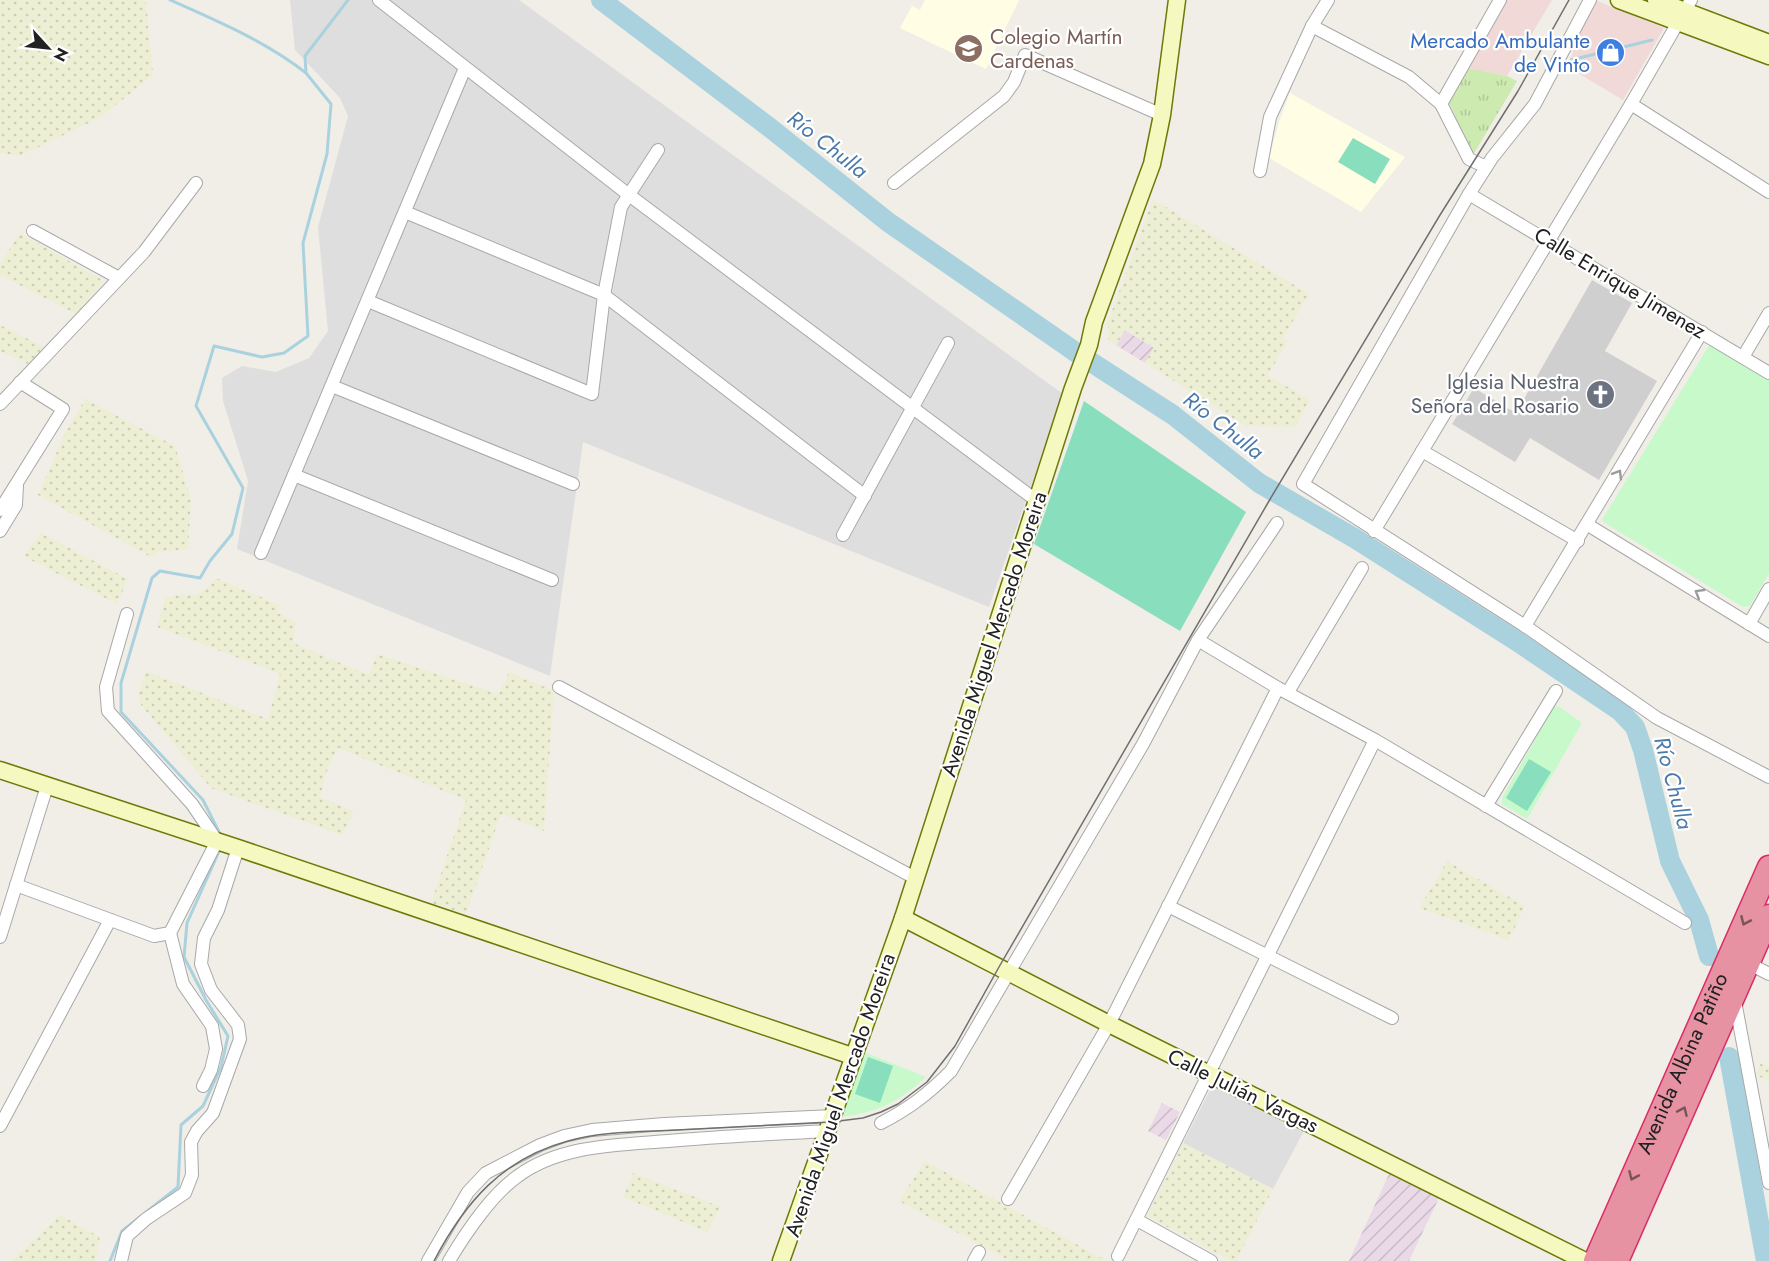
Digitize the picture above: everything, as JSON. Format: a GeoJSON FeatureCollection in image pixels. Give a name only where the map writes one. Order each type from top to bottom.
{"type":"FeatureCollection","features":[{"type":"Feature","properties":{"kind":"highway","name":"Avenida Albina Patiño"},"geometry":{"type":"LineString","coordinates":[[1595,1261],[1769,867]]}},
{"type":"Feature","properties":{"kind":"highway","name":"Avenida Albina Patiño"},"geometry":{"type":"LineString","coordinates":[[1617,1261],[1769,916]]}},
{"type":"Feature","properties":{"kind":"main road","name":"Avenida Miguel Mercado Moreira"},"geometry":{"type":"LineString","coordinates":[[781,1261],[852,1056],[903,918],[1094,322],[1152,164],[1162,115],[1177,0]]}},
{"type":"Feature","properties":{"kind":"main road"},"geometry":{"type":"LineString","coordinates":[[1619,0],[1685,11],[1769,56]]}},
{"type":"Feature","properties":{"kind":"main road"},"geometry":{"type":"LineString","coordinates":[[1656,0],[1769,43]]}},
{"type":"Feature","properties":{"kind":"main road"},"geometry":{"type":"LineString","coordinates":[[0,770],[852,1056]]}},
{"type":"Feature","properties":{"kind":"main road","name":"Calle Julián Vargas"},"geometry":{"type":"LineString","coordinates":[[903,918],[1108,1024],[1585,1261]]}},
{"type":"Feature","properties":{"kind":"street"},"geometry":{"type":"LineString","coordinates":[[379,0],[629,195],[1037,501]]}},
{"type":"Feature","properties":{"kind":"street"},"geometry":{"type":"LineString","coordinates":[[1260,171],[1270,117],[1312,26],[1328,0]]}},
{"type":"Feature","properties":{"kind":"street"},"geometry":{"type":"LineString","coordinates":[[1441,104],[1500,0]]}},
{"type":"Feature","properties":{"kind":"street"},"geometry":{"type":"LineString","coordinates":[[1590,0],[1535,104],[1486,167],[1469,194],[1303,484],[1526,626],[1657,718],[1769,777]]}},
{"type":"Feature","properties":{"kind":"street"},"geometry":{"type":"LineString","coordinates":[[1374,531],[1685,11]]}},
{"type":"Feature","properties":{"kind":"street"},"geometry":{"type":"LineString","coordinates":[[1312,26],[1409,77],[1441,104],[1469,159],[1486,167]]}},
{"type":"Feature","properties":{"kind":"street"},"geometry":{"type":"LineString","coordinates":[[894,183],[1004,96],[1014,82],[1025,55],[1162,115]]}},
{"type":"Feature","properties":{"kind":"street"},"geometry":{"type":"LineString","coordinates":[[261,553],[465,68]]}},
{"type":"Feature","properties":{"kind":"street"},"geometry":{"type":"LineString","coordinates":[[1631,104],[1769,192]]}},
{"type":"Feature","properties":{"kind":"street"},"geometry":{"type":"LineString","coordinates":[[368,300],[592,394],[604,295],[621,207],[658,150]]}},
{"type":"Feature","properties":{"kind":"street"},"geometry":{"type":"LineString","coordinates":[[0,404],[144,252],[196,183]]}},
{"type":"Feature","properties":{"kind":"street","name":"Calle Enrique Jimenez"},"geometry":{"type":"LineString","coordinates":[[1469,194],[1769,373]]}},
{"type":"Feature","properties":{"kind":"street"},"geometry":{"type":"LineString","coordinates":[[405,212],[604,295],[865,496]]}},
{"type":"Feature","properties":{"kind":"street"},"geometry":{"type":"LineString","coordinates":[[33,231],[119,279]]}},
{"type":"Feature","properties":{"kind":"street"},"geometry":{"type":"LineString","coordinates":[[1743,357],[1769,313]]}},
{"type":"Feature","properties":{"kind":"street"},"geometry":{"type":"LineString","coordinates":[[1526,626],[1702,333]]}},
{"type":"Feature","properties":{"kind":"street"},"geometry":{"type":"LineString","coordinates":[[843,535],[948,343]]}},
{"type":"Feature","properties":{"kind":"street"},"geometry":{"type":"LineString","coordinates":[[0,510],[63,409],[20,382]]}},
{"type":"Feature","properties":{"kind":"street"},"geometry":{"type":"LineString","coordinates":[[332,386],[573,484]]}},
{"type":"Feature","properties":{"kind":"street"},"geometry":{"type":"LineString","coordinates":[[1422,451],[1578,541]]}},
{"type":"Feature","properties":{"kind":"street"},"geometry":{"type":"LineString","coordinates":[[294,475],[552,580]]}},
{"type":"Feature","properties":{"kind":"street"},"geometry":{"type":"LineString","coordinates":[[0,531],[16,505],[17,484]]}},
{"type":"Feature","properties":{"kind":"street"},"geometry":{"type":"LineString","coordinates":[[881,1123],[907,1110],[951,1071],[1143,744],[1198,640],[1277,523]]}},
{"type":"Feature","properties":{"kind":"street"},"geometry":{"type":"LineString","coordinates":[[1588,525],[1769,636]]}},
{"type":"Feature","properties":{"kind":"street"},"geometry":{"type":"LineString","coordinates":[[1008,1199],[1108,1024],[1213,814],[1283,690],[1362,568]]}},
{"type":"Feature","properties":{"kind":"street"},"geometry":{"type":"LineString","coordinates":[[1749,624],[1769,589]]}},
{"type":"Feature","properties":{"kind":"street"},"geometry":{"type":"LineString","coordinates":[[121,1261],[127,1236],[146,1219],[185,1193],[192,1175],[191,1142],[197,1131],[213,1113],[240,1039],[238,1025],[210,990],[201,964],[204,938],[218,910],[224,844],[192,804],[108,711],[106,687],[127,614]]}},
{"type":"Feature","properties":{"kind":"street"},"geometry":{"type":"LineString","coordinates":[[1198,640],[1375,740],[1685,922]]}},
{"type":"Feature","properties":{"kind":"street"},"geometry":{"type":"LineString","coordinates":[[559,687],[915,878]]}},
{"type":"Feature","properties":{"kind":"street"},"geometry":{"type":"LineString","coordinates":[[1486,806],[1556,691]]}},
{"type":"Feature","properties":{"kind":"street"},"geometry":{"type":"LineString","coordinates":[[1118,1256],[1375,740]]}},
{"type":"Feature","properties":{"kind":"street"},"geometry":{"type":"LineString","coordinates":[[1,931],[47,786]]}},
{"type":"Feature","properties":{"kind":"street"},"geometry":{"type":"LineString","coordinates":[[203,1086],[211,1070],[216,1048],[212,1026],[183,984],[170,933],[224,844]]}},
{"type":"Feature","properties":{"kind":"street"},"geometry":{"type":"LineString","coordinates":[[16,885],[154,936],[170,933]]}},
{"type":"Feature","properties":{"kind":"street"},"geometry":{"type":"LineString","coordinates":[[1168,906],[1392,1018]]}},
{"type":"Feature","properties":{"kind":"street"},"geometry":{"type":"LineString","coordinates":[[0,1126],[110,920]]}},
{"type":"Feature","properties":{"kind":"street"},"geometry":{"type":"LineString","coordinates":[[1748,963],[1769,974]]}},
{"type":"Feature","properties":{"kind":"street"},"geometry":{"type":"LineString","coordinates":[[1734,996],[1769,1183]]}},
{"type":"Feature","properties":{"kind":"street"},"geometry":{"type":"LineString","coordinates":[[428,1261],[468,1192],[486,1173],[540,1144],[592,1130],[664,1124],[830,1124]]}},
{"type":"Feature","properties":{"kind":"street"},"geometry":{"type":"LineString","coordinates":[[449,1261],[462,1238],[493,1200],[518,1176],[548,1160],[573,1151],[830,1124]]}},
{"type":"Feature","properties":{"kind":"street"},"geometry":{"type":"LineString","coordinates":[[1137,1220],[1211,1261]]}},
{"type":"Feature","properties":{"kind":"shaded area"},"geometry":{"type":"Polygon","coordinates":[[[0,0],[146,0],[153,75],[101,117],[20,156],[0,153],[0,0]]]}},
{"type":"Feature","properties":{"kind":"shaded area"},"geometry":{"type":"Polygon","coordinates":[[[290,0],[519,0],[1063,394],[989,607],[583,442],[550,676],[237,549],[248,481],[223,401],[222,378],[242,366],[276,372],[309,358],[328,331],[318,227],[348,116],[340,98],[295,50],[290,0]]]}},
{"type":"Feature","properties":{"kind":"shaded area","name":"Colegio Martín Cardenas"},"geometry":{"type":"Polygon","coordinates":[[[925,0],[1019,0],[986,69],[900,28],[912,6],[920,10],[925,0]]]}},
{"type":"Feature","properties":{"kind":"shaded area","name":"Mercado Ambulante de Vinto"},"geometry":{"type":"Polygon","coordinates":[[[1506,0],[1552,0],[1507,76],[1468,68],[1506,0]]]}},
{"type":"Feature","properties":{"kind":"shaded area","name":"Mercado Ambulante de Vinto"},"geometry":{"type":"Polygon","coordinates":[[[1595,0],[1664,28],[1623,100],[1568,67],[1577,39],[1595,0]]]}},
{"type":"Feature","properties":{"kind":"shaded area"},"geometry":{"type":"Polygon","coordinates":[[[1290,93],[1405,157],[1361,212],[1269,158],[1290,93]]]}},
{"type":"Feature","properties":{"kind":"shaded area"},"geometry":{"type":"Polygon","coordinates":[[[1153,199],[1309,294],[1283,338],[1288,341],[1268,375],[1309,400],[1296,427],[1246,426],[1145,363],[1154,347],[1125,330],[1116,345],[1108,340],[1108,322],[1153,199]]]}},
{"type":"Feature","properties":{"kind":"shaded area"},"geometry":{"type":"Polygon","coordinates":[[[20,233],[104,281],[76,314],[0,275],[0,264],[20,233]]]}},
{"type":"Feature","properties":{"kind":"shaded area"},"geometry":{"type":"Polygon","coordinates":[[[1592,280],[1632,303],[1605,351],[1657,381],[1599,480],[1530,438],[1515,462],[1452,424],[1474,388],[1516,413],[1592,280]]]}},
{"type":"Feature","properties":{"kind":"shaded area"},"geometry":{"type":"Polygon","coordinates":[[[0,325],[44,347],[28,364],[0,351],[0,325]]]}},
{"type":"Feature","properties":{"kind":"shaded area"},"geometry":{"type":"Polygon","coordinates":[[[1125,330],[1154,348],[1145,363],[1116,345],[1125,330]]]}},
{"type":"Feature","properties":{"kind":"shaded area"},"geometry":{"type":"Polygon","coordinates":[[[85,399],[175,446],[191,499],[188,549],[159,552],[151,557],[38,495],[65,433],[85,399]]]}},
{"type":"Feature","properties":{"kind":"shaded area"},"geometry":{"type":"Polygon","coordinates":[[[41,533],[128,579],[117,604],[23,556],[41,533]]]}},
{"type":"Feature","properties":{"kind":"shaded area"},"geometry":{"type":"Polygon","coordinates":[[[216,578],[280,605],[277,613],[296,622],[293,643],[369,675],[377,654],[499,694],[509,672],[554,691],[544,831],[501,814],[466,914],[431,903],[466,800],[338,748],[326,773],[320,797],[354,811],[342,835],[211,788],[141,705],[138,694],[146,671],[268,719],[280,674],[157,627],[165,598],[200,594],[216,578]]]}},
{"type":"Feature","properties":{"kind":"shaded area"},"geometry":{"type":"Polygon","coordinates":[[[1447,861],[1525,906],[1509,940],[1419,908],[1447,861]]]}},
{"type":"Feature","properties":{"kind":"shaded area"},"geometry":{"type":"Polygon","coordinates":[[[1761,1063],[1769,1067],[1769,1081],[1756,1075],[1761,1063]]]}},
{"type":"Feature","properties":{"kind":"shaded area"},"geometry":{"type":"Polygon","coordinates":[[[1216,1084],[1305,1129],[1273,1189],[1183,1143],[1211,1088],[1216,1084]]]}},
{"type":"Feature","properties":{"kind":"shaded area"},"geometry":{"type":"Polygon","coordinates":[[[1162,1103],[1180,1112],[1166,1140],[1148,1131],[1162,1103]]]}},
{"type":"Feature","properties":{"kind":"shaded area"},"geometry":{"type":"Polygon","coordinates":[[[1183,1143],[1273,1189],[1236,1261],[1231,1261],[1147,1216],[1183,1143]]]}},
{"type":"Feature","properties":{"kind":"shaded area"},"geometry":{"type":"Polygon","coordinates":[[[925,1161],[1107,1261],[1010,1261],[899,1201],[925,1161]]]}},
{"type":"Feature","properties":{"kind":"shaded area"},"geometry":{"type":"Polygon","coordinates":[[[633,1173],[721,1207],[707,1232],[623,1197],[633,1173]]]}},
{"type":"Feature","properties":{"kind":"shaded area"},"geometry":{"type":"Polygon","coordinates":[[[1389,1174],[1439,1198],[1409,1261],[1349,1261],[1389,1174]]]}},
{"type":"Feature","properties":{"kind":"shaded area"},"geometry":{"type":"Polygon","coordinates":[[[60,1215],[100,1237],[95,1261],[11,1261],[60,1215]]]}},
{"type":"Feature","properties":{"kind":"green space"},"geometry":{"type":"Polygon","coordinates":[[[1468,68],[1507,76],[1517,81],[1473,155],[1449,103],[1468,68]]]}},
{"type":"Feature","properties":{"kind":"green space"},"geometry":{"type":"Polygon","coordinates":[[[1353,138],[1390,159],[1375,184],[1338,162],[1353,138]]]}},
{"type":"Feature","properties":{"kind":"green space"},"geometry":{"type":"Polygon","coordinates":[[[1710,344],[1769,380],[1769,573],[1750,606],[1743,607],[1602,520],[1710,344]]]}},
{"type":"Feature","properties":{"kind":"green space"},"geometry":{"type":"Polygon","coordinates":[[[1084,401],[1246,512],[1180,631],[1034,544],[1084,401]]]}},
{"type":"Feature","properties":{"kind":"green space"},"geometry":{"type":"Polygon","coordinates":[[[1558,706],[1582,723],[1527,819],[1502,804],[1502,798],[1553,708],[1558,706]]]}},
{"type":"Feature","properties":{"kind":"green space"},"geometry":{"type":"Polygon","coordinates":[[[1529,759],[1551,772],[1527,811],[1506,798],[1529,759]]]}},
{"type":"Feature","properties":{"kind":"green space"},"geometry":{"type":"Polygon","coordinates":[[[864,1052],[926,1077],[897,1100],[878,1109],[842,1117],[864,1052]]]}},
{"type":"Feature","properties":{"kind":"green space"},"geometry":{"type":"Polygon","coordinates":[[[868,1057],[893,1066],[880,1103],[855,1094],[868,1057]]]}},
{"type":"Feature","properties":{"kind":"waterway"},"geometry":{"type":"LineString","coordinates":[[170,0],[257,41],[306,73]]}},
{"type":"Feature","properties":{"kind":"waterway"},"geometry":{"type":"LineString","coordinates":[[222,838],[203,800],[121,712],[121,683],[152,578],[160,571],[200,578],[210,561],[232,534],[243,488],[196,406],[214,346],[262,357],[284,353],[308,336],[303,243],[327,154],[331,104],[306,73],[305,56],[348,0]]}},
{"type":"Feature","properties":{"kind":"waterway","name":"Río Chulla"},"geometry":{"type":"LineString","coordinates":[[601,0],[769,127],[888,222],[1074,351],[1173,415],[1259,483],[1356,539],[1518,642],[1620,711],[1635,727],[1643,750],[1670,861],[1699,920],[1709,956]]}},
{"type":"Feature","properties":{"kind":"waterway"},"geometry":{"type":"LineString","coordinates":[[1571,60],[1652,40]]}},
{"type":"Feature","properties":{"kind":"waterway"},"geometry":{"type":"LineString","coordinates":[[145,1213],[178,1187],[181,1125],[203,1106],[221,1067],[228,1036],[184,957],[187,923],[221,847]]}},
{"type":"Feature","properties":{"kind":"waterway","name":"Río Chulla"},"geometry":{"type":"LineString","coordinates":[[1729,1057],[1766,1261]]}},
{"type":"Feature","properties":{"kind":"waterway"},"geometry":{"type":"LineString","coordinates":[[110,1261],[122,1231],[140,1217]]}},
{"type":"Feature","properties":{"kind":"tram line"},"geometry":{"type":"LineString","coordinates":[[434,1261],[459,1220],[488,1186],[505,1171],[545,1149],[568,1141],[608,1134],[831,1122],[863,1118],[898,1104],[927,1082],[955,1046],[1269,501],[1440,215],[1518,91],[1569,0]]}},
{"type":"Feature","properties":{"kind":"place","name":"Colegio Martín Cardenas"},"geometry":{"type":"Point","coordinates":[969,49]}},
{"type":"Feature","properties":{"kind":"place","name":"Mercado Ambulante de Vinto"},"geometry":{"type":"Point","coordinates":[1611,53]}},
{"type":"Feature","properties":{"kind":"place","name":"Iglesia Nuestra Señora del Rosario"},"geometry":{"type":"Point","coordinates":[1600,394]}}]}
